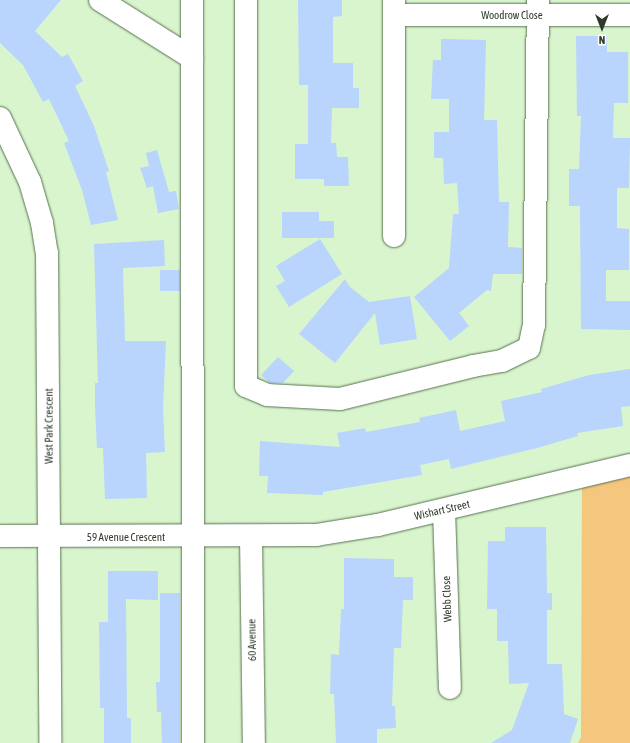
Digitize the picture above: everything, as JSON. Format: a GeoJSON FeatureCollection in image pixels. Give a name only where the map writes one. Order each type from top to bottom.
{"type":"FeatureCollection","features":[{"type":"Feature","properties":{"kind":"street"},"geometry":{"type":"LineString","coordinates":[[100,0],[192,58]]}},
{"type":"Feature","properties":{"kind":"street"},"geometry":{"type":"LineString","coordinates":[[192,0],[193,743]]}},
{"type":"Feature","properties":{"kind":"street"},"geometry":{"type":"LineString","coordinates":[[246,0],[246,386],[267,395],[340,400],[474,366],[502,361],[529,348],[534,325],[538,7]]}},
{"type":"Feature","properties":{"kind":"street","name":"Woodrow Close"},"geometry":{"type":"LineString","coordinates":[[394,236],[394,8],[538,7],[630,15]]}},
{"type":"Feature","properties":{"kind":"street","name":"West Park Crescent"},"geometry":{"type":"LineString","coordinates":[[0,118],[30,182],[42,222],[47,247],[49,289],[50,743]]}},
{"type":"Feature","properties":{"kind":"street","name":"Wishart Street"},"geometry":{"type":"LineString","coordinates":[[251,537],[342,531],[444,510],[630,465]]}},
{"type":"Feature","properties":{"kind":"street","name":"Webb Close"},"geometry":{"type":"LineString","coordinates":[[444,510],[450,688]]}},
{"type":"Feature","properties":{"kind":"street","name":"59 Avenue Crescent"},"geometry":{"type":"LineString","coordinates":[[0,536],[251,537]]}},
{"type":"Feature","properties":{"kind":"street","name":"60 Avenue"},"geometry":{"type":"LineString","coordinates":[[251,537],[254,743]]}},
{"type":"Feature","properties":{"kind":"shaded area"},"geometry":{"type":"Polygon","coordinates":[[[630,462],[630,743],[578,743],[581,737],[582,477],[630,462]]]}},
{"type":"Feature","properties":{"kind":"building"},"geometry":{"type":"Polygon","coordinates":[[[0,0],[61,0],[35,31],[62,57],[68,54],[83,81],[75,86],[94,126],[109,171],[106,172],[118,220],[91,225],[82,190],[64,143],[69,141],[49,99],[43,102],[23,65],[0,43],[0,0]]]}},
{"type":"Feature","properties":{"kind":"building"},"geometry":{"type":"Polygon","coordinates":[[[298,0],[342,0],[342,16],[333,17],[333,63],[353,63],[353,88],[359,88],[359,108],[332,108],[331,143],[336,143],[337,157],[348,157],[349,186],[324,186],[324,179],[295,179],[295,144],[308,144],[308,85],[299,85],[298,0]]]}},
{"type":"Feature","properties":{"kind":"building"},"geometry":{"type":"Polygon","coordinates":[[[576,36],[607,36],[607,52],[628,52],[628,103],[614,103],[613,138],[630,138],[629,188],[617,188],[617,228],[629,229],[629,270],[606,270],[606,301],[630,301],[630,330],[581,329],[580,206],[569,206],[569,169],[579,169],[581,116],[577,116],[576,36]]]}},
{"type":"Feature","properties":{"kind":"building"},"geometry":{"type":"Polygon","coordinates":[[[441,39],[486,40],[484,120],[497,120],[499,202],[509,202],[508,247],[522,248],[522,274],[493,274],[491,291],[487,290],[459,313],[469,326],[450,341],[414,297],[449,268],[453,214],[459,214],[457,183],[444,184],[443,158],[434,158],[434,132],[449,132],[449,99],[431,99],[433,60],[441,60],[441,39]]]}},
{"type":"Feature","properties":{"kind":"building"},"geometry":{"type":"Polygon","coordinates":[[[157,150],[169,192],[176,191],[179,209],[158,213],[153,186],[147,188],[140,168],[149,166],[146,153],[157,150]]]}},
{"type":"Feature","properties":{"kind":"building"},"geometry":{"type":"Polygon","coordinates":[[[282,212],[319,212],[319,221],[334,221],[334,238],[282,238],[282,212]]]}},
{"type":"Feature","properties":{"kind":"building"},"geometry":{"type":"Polygon","coordinates":[[[320,239],[342,274],[289,307],[276,286],[285,281],[276,266],[320,239]]]}},
{"type":"Feature","properties":{"kind":"building"},"geometry":{"type":"Polygon","coordinates":[[[164,240],[165,266],[123,268],[125,341],[166,341],[163,408],[165,452],[146,453],[147,498],[105,499],[103,448],[97,448],[95,406],[95,383],[98,383],[94,244],[164,240]]]}},
{"type":"Feature","properties":{"kind":"building"},"geometry":{"type":"Polygon","coordinates":[[[160,270],[180,270],[180,291],[160,291],[160,270]]]}},
{"type":"Feature","properties":{"kind":"building"},"geometry":{"type":"Polygon","coordinates":[[[345,279],[350,287],[369,302],[410,296],[417,339],[380,345],[375,313],[335,363],[299,334],[345,279]]]}},
{"type":"Feature","properties":{"kind":"building"},"geometry":{"type":"Polygon","coordinates":[[[278,357],[294,371],[283,383],[270,383],[261,375],[278,357]]]}},
{"type":"Feature","properties":{"kind":"building"},"geometry":{"type":"Polygon","coordinates":[[[630,369],[630,406],[621,407],[623,426],[577,433],[578,436],[537,448],[451,469],[449,459],[420,465],[422,475],[323,492],[323,495],[267,493],[268,476],[259,476],[260,441],[340,447],[337,433],[365,428],[366,432],[420,422],[419,418],[456,410],[460,431],[505,421],[501,401],[542,392],[541,389],[589,375],[630,369]]]}},
{"type":"Feature","properties":{"kind":"building"},"geometry":{"type":"Polygon","coordinates":[[[505,527],[546,527],[547,593],[552,593],[552,610],[547,610],[547,664],[562,664],[564,714],[578,719],[570,743],[491,743],[512,730],[529,683],[509,684],[508,641],[497,641],[497,609],[487,609],[488,541],[505,541],[505,527]]]}},
{"type":"Feature","properties":{"kind":"building"},"geometry":{"type":"Polygon","coordinates":[[[344,558],[394,559],[394,577],[413,577],[413,600],[403,600],[401,648],[394,648],[392,706],[395,706],[396,728],[377,729],[377,743],[336,743],[334,694],[330,694],[331,654],[339,655],[341,609],[344,609],[344,558]]]}},
{"type":"Feature","properties":{"kind":"building"},"geometry":{"type":"Polygon","coordinates":[[[108,571],[158,571],[158,600],[126,599],[127,718],[131,718],[131,743],[104,743],[104,708],[100,708],[99,622],[108,622],[108,571]]]}},
{"type":"Feature","properties":{"kind":"building"},"geometry":{"type":"Polygon","coordinates":[[[160,593],[180,593],[180,743],[162,743],[161,712],[157,712],[156,682],[160,682],[160,593]]]}}]}
